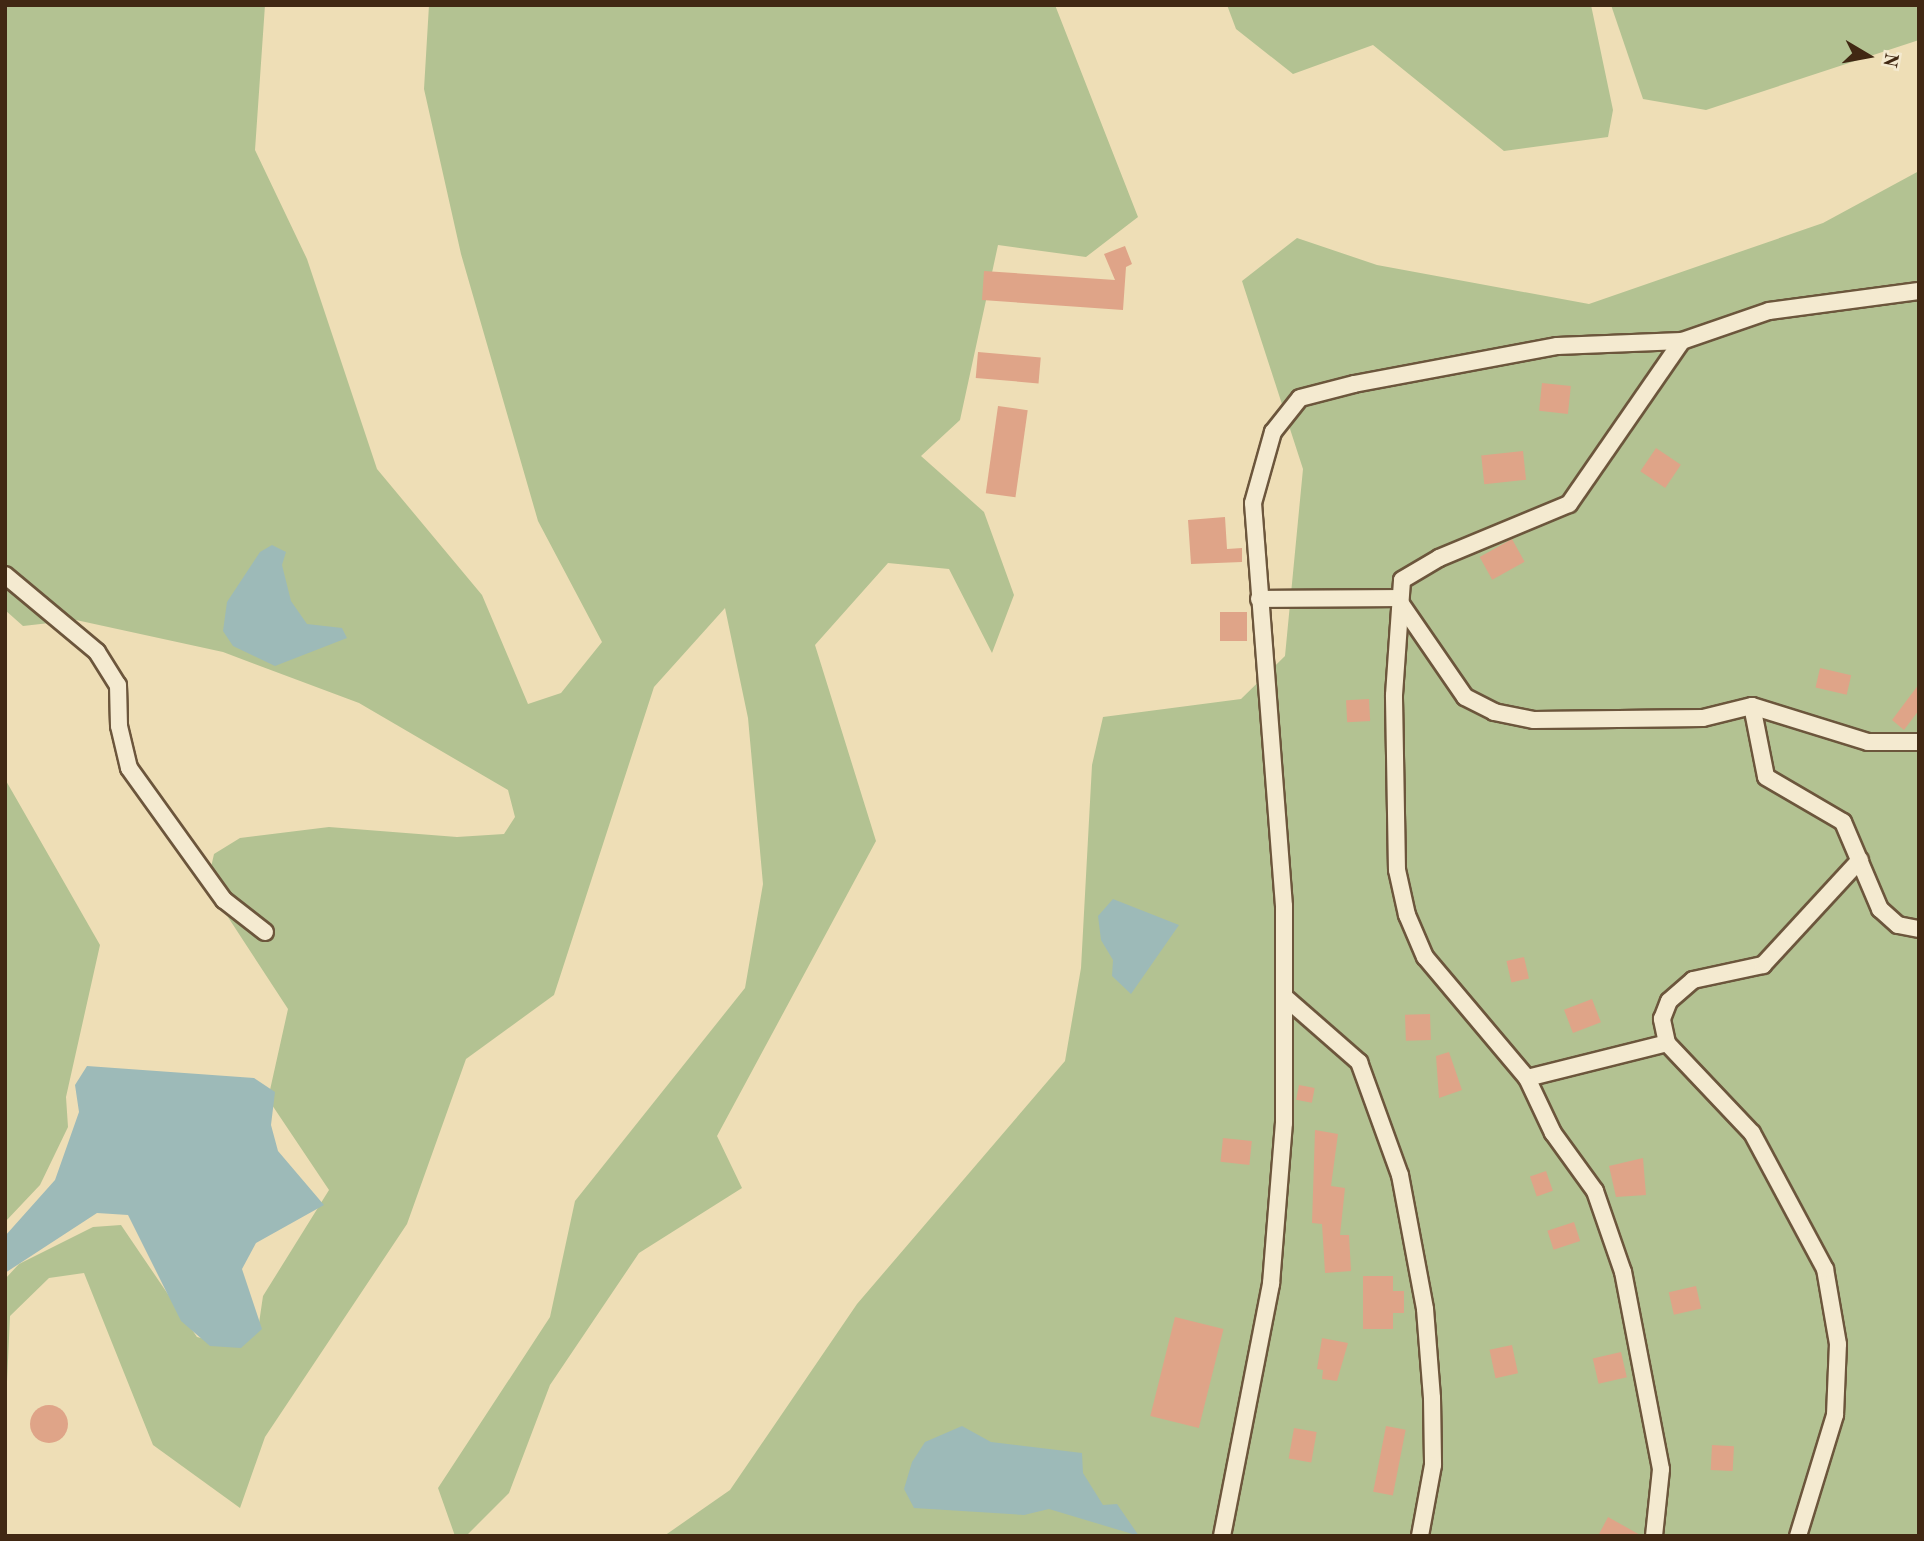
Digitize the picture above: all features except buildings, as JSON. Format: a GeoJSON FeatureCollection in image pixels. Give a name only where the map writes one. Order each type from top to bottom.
{"type":"FeatureCollection","features":[{"type":"Feature","properties":{"kind":"street"},"geometry":{"type":"LineString","coordinates":[[1222,1536],[1270,1284],[1287,999],[1253,503],[1260,462],[1300,398],[1557,346],[1682,341],[1769,311],[1919,291]]}},
{"type":"Feature","properties":{"kind":"street"},"geometry":{"type":"LineString","coordinates":[[1654,1536],[1661,1469],[1623,1272],[1595,1191],[1553,1133],[1527,1078],[1425,957],[1407,915],[1397,870],[1397,598],[1402,580],[1439,558],[1569,504],[1682,341]]}},
{"type":"Feature","properties":{"kind":"street"},"geometry":{"type":"LineString","coordinates":[[5,575],[97,652],[118,685],[130,768],[223,900],[265,932]]}},
{"type":"Feature","properties":{"kind":"street"},"geometry":{"type":"LineString","coordinates":[[1259,599],[1397,598]]}},
{"type":"Feature","properties":{"kind":"street"},"geometry":{"type":"LineString","coordinates":[[1397,598],[1465,697],[1494,712],[1534,720],[1703,718],[1752,706],[1868,742],[1919,742]]}},
{"type":"Feature","properties":{"kind":"street"},"geometry":{"type":"LineString","coordinates":[[1752,706],[1766,777],[1843,822],[1880,909],[1898,925],[1919,929]]}},
{"type":"Feature","properties":{"kind":"street"},"geometry":{"type":"LineString","coordinates":[[1798,1536],[1835,1415],[1838,1344],[1825,1269],[1752,1133],[1667,1043],[1662,1019],[1681,988],[1763,965],[1860,860]]}},
{"type":"Feature","properties":{"kind":"street"},"geometry":{"type":"LineString","coordinates":[[1287,999],[1359,1062],[1403,1187],[1425,1309],[1432,1398],[1433,1465],[1420,1536]]}},
{"type":"Feature","properties":{"kind":"street"},"geometry":{"type":"LineString","coordinates":[[1527,1078],[1667,1043]]}},
{"type":"Feature","properties":{"kind":"green space"},"geometry":{"type":"Polygon","coordinates":[[[5,5],[265,5],[255,150],[307,259],[377,469],[482,595],[528,704],[561,693],[602,642],[538,521],[461,254],[424,89],[429,5],[1055,5],[1138,217],[1086,257],[998,245],[960,420],[921,456],[984,512],[1014,595],[992,653],[949,569],[888,563],[815,645],[876,841],[717,1136],[742,1188],[639,1253],[550,1385],[509,1493],[466,1536],[455,1536],[438,1488],[550,1317],[575,1201],[745,988],[763,884],[748,718],[725,608],[654,687],[554,995],[466,1059],[407,1224],[265,1437],[240,1508],[153,1445],[84,1273],[49,1278],[10,1316],[5,1426],[5,1279],[19,1264],[93,1227],[121,1225],[197,1337],[237,1347],[258,1330],[263,1296],[329,1190],[268,1099],[288,1009],[207,885],[214,854],[240,838],[329,827],[457,837],[504,834],[515,817],[508,790],[359,703],[223,652],[76,620],[23,626],[5,610],[5,5]]]}},
{"type":"Feature","properties":{"kind":"green space"},"geometry":{"type":"Polygon","coordinates":[[[1227,5],[1591,5],[1613,110],[1608,137],[1504,151],[1373,45],[1293,74],[1236,29],[1227,5]]]}},
{"type":"Feature","properties":{"kind":"green space"},"geometry":{"type":"Polygon","coordinates":[[[1611,5],[1919,5],[1919,40],[1706,110],[1643,99],[1611,5]]]}},
{"type":"Feature","properties":{"kind":"green space"},"geometry":{"type":"Polygon","coordinates":[[[1919,171],[1919,1536],[664,1536],[730,1490],[857,1304],[1065,1061],[1081,968],[1092,765],[1103,717],[1241,699],[1285,656],[1303,469],[1242,281],[1297,238],[1377,265],[1589,304],[1823,223],[1919,171]]]}},
{"type":"Feature","properties":{"kind":"green space"},"geometry":{"type":"Polygon","coordinates":[[[5,779],[100,945],[66,1097],[68,1127],[40,1185],[5,1222],[5,779]]]}},
{"type":"Feature","properties":{"kind":"water"},"geometry":{"type":"Polygon","coordinates":[[[272,545],[286,552],[282,565],[291,601],[307,624],[342,628],[347,638],[275,666],[233,646],[223,631],[227,602],[260,552],[272,545]]]}},
{"type":"Feature","properties":{"kind":"water"},"geometry":{"type":"Polygon","coordinates":[[[1113,899],[1179,925],[1131,994],[1112,976],[1113,960],[1101,940],[1098,916],[1113,899]]]}},
{"type":"Feature","properties":{"kind":"water"},"geometry":{"type":"Polygon","coordinates":[[[87,1066],[254,1078],[275,1092],[271,1125],[278,1151],[324,1205],[256,1243],[242,1269],[262,1329],[241,1348],[210,1346],[181,1321],[128,1215],[97,1213],[5,1273],[5,1236],[55,1180],[79,1112],[75,1085],[87,1066]]]}},
{"type":"Feature","properties":{"kind":"water"},"geometry":{"type":"Polygon","coordinates":[[[962,1426],[991,1442],[1082,1453],[1083,1473],[1103,1505],[1117,1504],[1139,1536],[1049,1509],[1024,1515],[914,1508],[904,1489],[912,1462],[925,1442],[962,1426]]]}}]}
